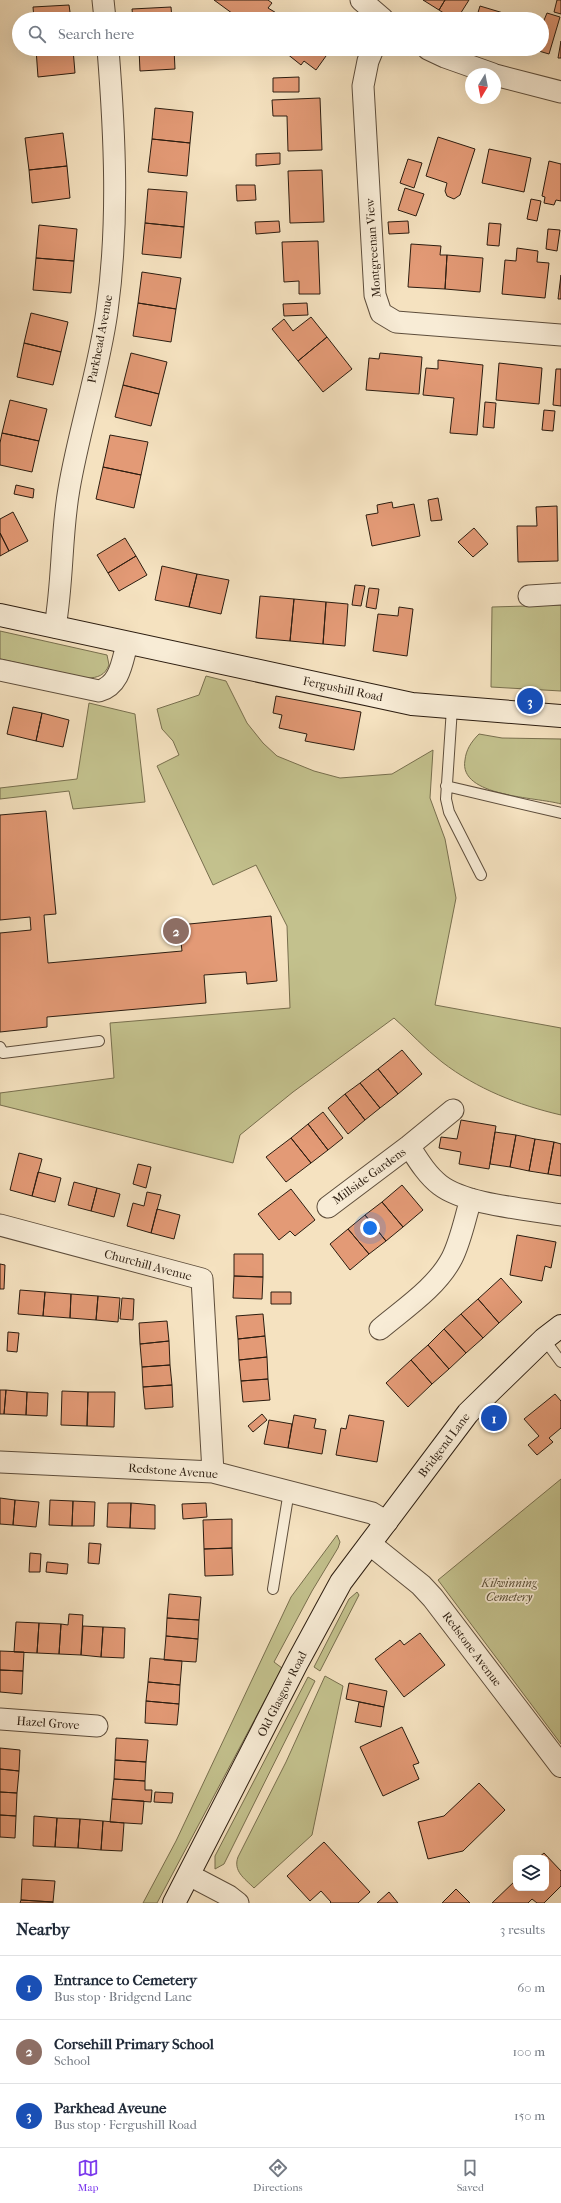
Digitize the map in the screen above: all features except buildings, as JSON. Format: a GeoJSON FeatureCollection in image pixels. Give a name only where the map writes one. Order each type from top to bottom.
{"type":"FeatureCollection","features":[{"type":"Feature","properties":{"kind":"main road","name":"Fergushill Road"},"geometry":{"type":"LineString","coordinates":[[0,615],[127,644],[412,704],[561,716]]}},
{"type":"Feature","properties":{"kind":"main road","name":"Bridgend Lane"},"geometry":{"type":"LineString","coordinates":[[387,1522],[468,1413],[553,1332]]}},
{"type":"Feature","properties":{"kind":"main road","name":"Old Glasgow Road"},"geometry":{"type":"LineString","coordinates":[[174,1903],[341,1582],[387,1522]]}},
{"type":"Feature","properties":{"kind":"main road","name":"Redstone Avenue"},"geometry":{"type":"LineString","coordinates":[[370,1544],[421,1585],[433,1598],[561,1766]]}},
{"type":"Feature","properties":{"kind":"street"},"geometry":{"type":"LineString","coordinates":[[103,0],[104,12]]}},
{"type":"Feature","properties":{"kind":"street"},"geometry":{"type":"LineString","coordinates":[[361,0],[375,12]]}},
{"type":"Feature","properties":{"kind":"street","name":"Parkhead Avenue"},"geometry":{"type":"LineString","coordinates":[[55,627],[68,490],[107,313],[114,252],[116,192],[114,125],[109,56]]}},
{"type":"Feature","properties":{"kind":"street","name":"Montgreenan View"},"geometry":{"type":"LineString","coordinates":[[370,56],[368,61],[363,86],[375,295],[381,313],[388,319],[396,322],[561,335]]}},
{"type":"Feature","properties":{"kind":"street"},"geometry":{"type":"LineString","coordinates":[[443,56],[477,68]]}},
{"type":"Feature","properties":{"kind":"street"},"geometry":{"type":"LineString","coordinates":[[501,76],[561,92]]}},
{"type":"Feature","properties":{"kind":"street"},"geometry":{"type":"LineString","coordinates":[[529,596],[561,594]]}},
{"type":"Feature","properties":{"kind":"street"},"geometry":{"type":"LineString","coordinates":[[0,670],[99,691],[106,689],[117,679],[127,644]]}},
{"type":"Feature","properties":{"kind":"street","name":"Millside Gardens"},"geometry":{"type":"LineString","coordinates":[[328,1207],[410,1146],[453,1110]]}},
{"type":"Feature","properties":{"kind":"street","name":"Millside Gardens"},"geometry":{"type":"LineString","coordinates":[[410,1146],[423,1168],[439,1185],[454,1193],[472,1199],[561,1215]]}},
{"type":"Feature","properties":{"kind":"street"},"geometry":{"type":"LineString","coordinates":[[380,1329],[437,1280],[445,1270],[453,1257],[472,1199]]}},
{"type":"Feature","properties":{"kind":"street","name":"Churchill Avenue"},"geometry":{"type":"LineString","coordinates":[[0,1225],[202,1279],[213,1472]]}},
{"type":"Feature","properties":{"kind":"street","name":"Redstone Avenue"},"geometry":{"type":"LineString","coordinates":[[0,1462],[213,1472],[372,1513],[387,1522]]}},
{"type":"Feature","properties":{"kind":"street","name":"Hazel Grove"},"geometry":{"type":"LineString","coordinates":[[0,1719],[97,1726]]}},
{"type":"Feature","properties":{"kind":"street"},"geometry":{"type":"LineString","coordinates":[[189,1875],[229,1896],[238,1903]]}},
{"type":"Feature","properties":{"kind":"lane"},"geometry":{"type":"LineString","coordinates":[[452,708],[446,786],[449,812],[481,874]]}},
{"type":"Feature","properties":{"kind":"lane"},"geometry":{"type":"LineString","coordinates":[[446,786],[561,813]]}},
{"type":"Feature","properties":{"kind":"lane"},"geometry":{"type":"LineString","coordinates":[[0,1047],[3,1053],[100,1041]]}},
{"type":"Feature","properties":{"kind":"lane"},"geometry":{"type":"LineString","coordinates":[[553,1332],[561,1362]]}},
{"type":"Feature","properties":{"kind":"lane"},"geometry":{"type":"LineString","coordinates":[[273,1589],[289,1491]]}},
{"type":"Feature","properties":{"kind":"green space"},"geometry":{"type":"Polygon","coordinates":[[[561,605],[561,691],[491,687],[492,607],[561,605]]]}},
{"type":"Feature","properties":{"kind":"green space"},"geometry":{"type":"Polygon","coordinates":[[[0,631],[107,655],[109,665],[101,675],[87,678],[0,659],[0,631]]]}},
{"type":"Feature","properties":{"kind":"green space"},"geometry":{"type":"Polygon","coordinates":[[[206,676],[226,681],[247,723],[263,743],[277,756],[314,771],[340,778],[392,774],[433,750],[430,798],[445,839],[456,898],[435,1005],[561,1028],[561,1115],[498,1095],[455,1072],[436,1057],[394,1018],[293,1092],[240,1135],[233,1163],[0,1105],[0,1093],[114,1078],[110,1023],[290,1008],[287,926],[256,865],[213,885],[157,766],[179,755],[173,741],[162,729],[157,709],[199,695],[206,676]]]}},
{"type":"Feature","properties":{"kind":"green space"},"geometry":{"type":"Polygon","coordinates":[[[89,703],[135,714],[145,802],[73,809],[69,791],[0,799],[0,788],[77,779],[89,703]]]}},
{"type":"Feature","properties":{"kind":"green space"},"geometry":{"type":"Polygon","coordinates":[[[479,734],[502,738],[561,739],[561,804],[501,793],[474,782],[466,772],[465,760],[469,746],[479,734]]]}},
{"type":"Feature","properties":{"kind":"green space","name":"Kilwinning Cemetery"},"geometry":{"type":"Polygon","coordinates":[[[561,1479],[561,1744],[438,1580],[561,1479]]]}},
{"type":"Feature","properties":{"kind":"green space"},"geometry":{"type":"Polygon","coordinates":[[[337,1535],[340,1542],[338,1548],[312,1591],[274,1662],[282,1668],[157,1903],[143,1903],[176,1841],[291,1597],[337,1535]]]}},
{"type":"Feature","properties":{"kind":"green space"},"geometry":{"type":"Polygon","coordinates":[[[357,1592],[359,1595],[320,1671],[314,1667],[349,1599],[357,1592]]]}},
{"type":"Feature","properties":{"kind":"green space"},"geometry":{"type":"Polygon","coordinates":[[[325,1676],[343,1686],[312,1835],[254,1888],[240,1874],[237,1866],[238,1857],[286,1762],[325,1676]]]}},
{"type":"Feature","properties":{"kind":"green space"},"geometry":{"type":"Polygon","coordinates":[[[308,1677],[315,1681],[224,1864],[215,1869],[215,1856],[308,1677]]]}},
{"type":"Feature","properties":{"kind":"place","name":"Parkhead Aveune"},"geometry":{"type":"Point","coordinates":[530,701]}},
{"type":"Feature","properties":{"kind":"place","name":"Corsehill Primary School"},"geometry":{"type":"Point","coordinates":[176,931]}},
{"type":"Feature","properties":{"kind":"place","name":"Entrance to Cemetery"},"geometry":{"type":"Point","coordinates":[494,1418]}}]}
